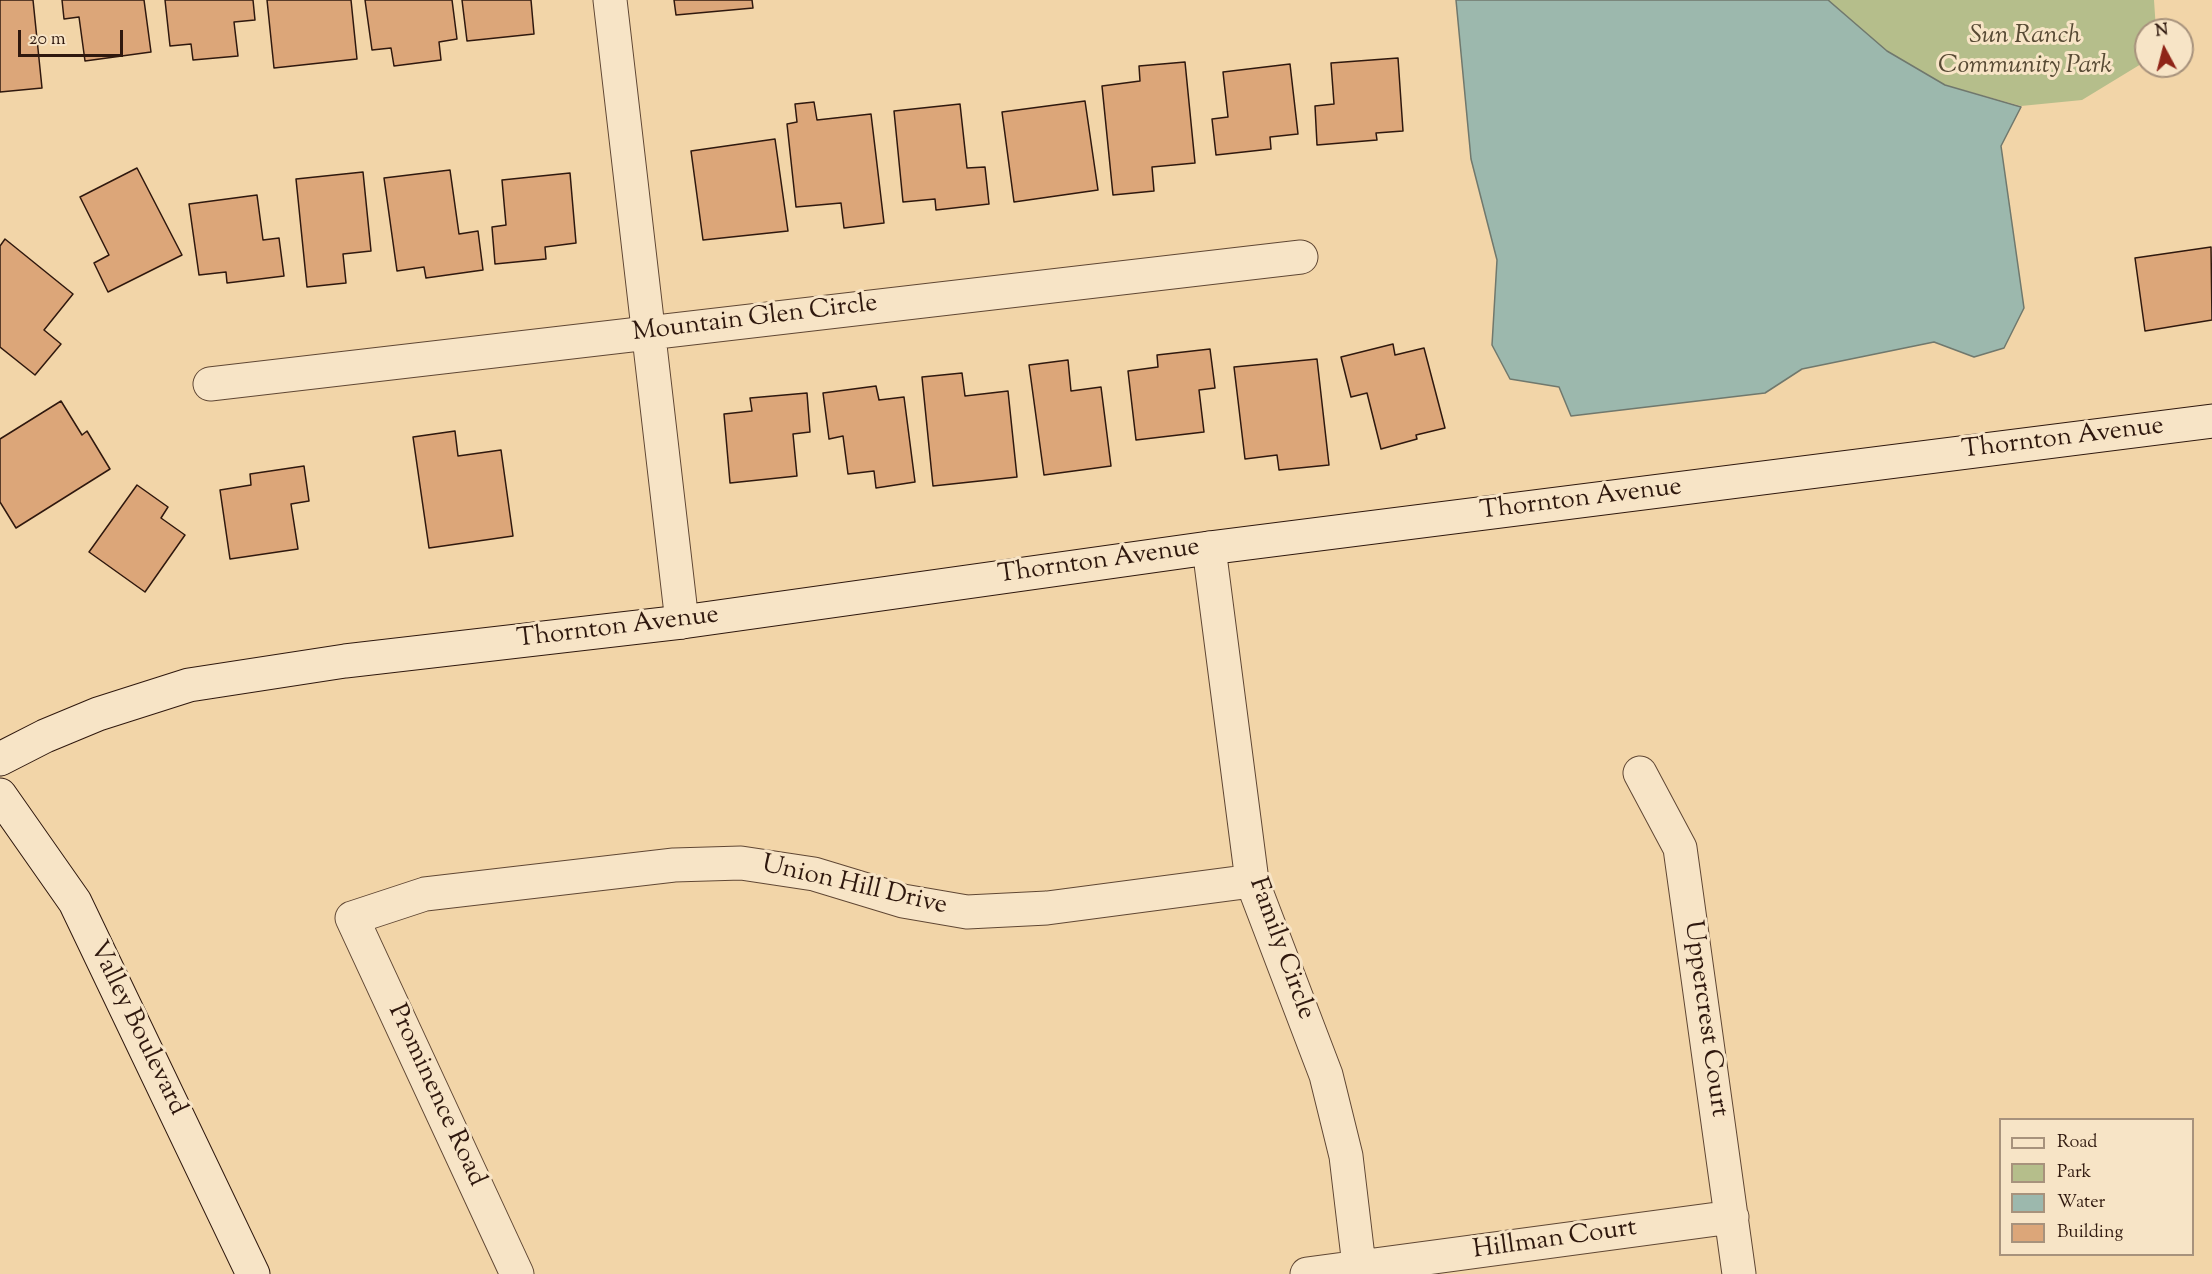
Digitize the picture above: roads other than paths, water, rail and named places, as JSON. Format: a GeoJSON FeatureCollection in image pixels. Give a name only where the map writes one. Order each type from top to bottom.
{"type":"FeatureCollection","features":[{"type":"Feature","properties":{"kind":"street"},"geometry":{"type":"LineString","coordinates":[[610,0],[682,622]]}},
{"type":"Feature","properties":{"kind":"street","name":"Mountain Glen Circle"},"geometry":{"type":"LineString","coordinates":[[210,384],[1301,257]]}},
{"type":"Feature","properties":{"kind":"street","name":"Thornton Avenue"},"geometry":{"type":"LineString","coordinates":[[0,759],[45,736],[98,714],[189,685],[345,661],[682,622],[1209,548],[2212,421]]}},
{"type":"Feature","properties":{"kind":"street","name":"Family Circle"},"geometry":{"type":"LineString","coordinates":[[1209,548],[1252,881],[1326,1075],[1346,1156],[1359,1270]]}},
{"type":"Feature","properties":{"kind":"street","name":"Uppercrest Court"},"geometry":{"type":"LineString","coordinates":[[1640,773],[1680,848],[1739,1274]]}},
{"type":"Feature","properties":{"kind":"street","name":"Valley Boulevard"},"geometry":{"type":"LineString","coordinates":[[0,795],[75,902],[253,1274]]}},
{"type":"Feature","properties":{"kind":"street","name":"Union Hill Drive"},"geometry":{"type":"LineString","coordinates":[[352,918],[425,894],[674,865],[741,863],[814,874],[903,901],[967,912],[1047,908],[1252,881]]}},
{"type":"Feature","properties":{"kind":"street","name":"Prominence Road"},"geometry":{"type":"LineString","coordinates":[[352,918],[517,1274]]}},
{"type":"Feature","properties":{"kind":"street","name":"Hillman Court"},"geometry":{"type":"LineString","coordinates":[[1307,1274],[1359,1270],[1732,1217]]}},
{"type":"Feature","properties":{"kind":"water"},"geometry":{"type":"Polygon","coordinates":[[[1456,0],[1828,0],[1887,51],[1945,85],[2021,107],[2001,146],[2024,308],[2004,348],[1974,357],[1934,342],[1802,369],[1765,393],[1571,416],[1559,387],[1510,379],[1492,345],[1497,260],[1471,159],[1456,0]]]}},
{"type":"Feature","properties":{"kind":"park label","name":"Sun Ranch Community Park"},"geometry":{"type":"Point","coordinates":[2025,52]}}]}
